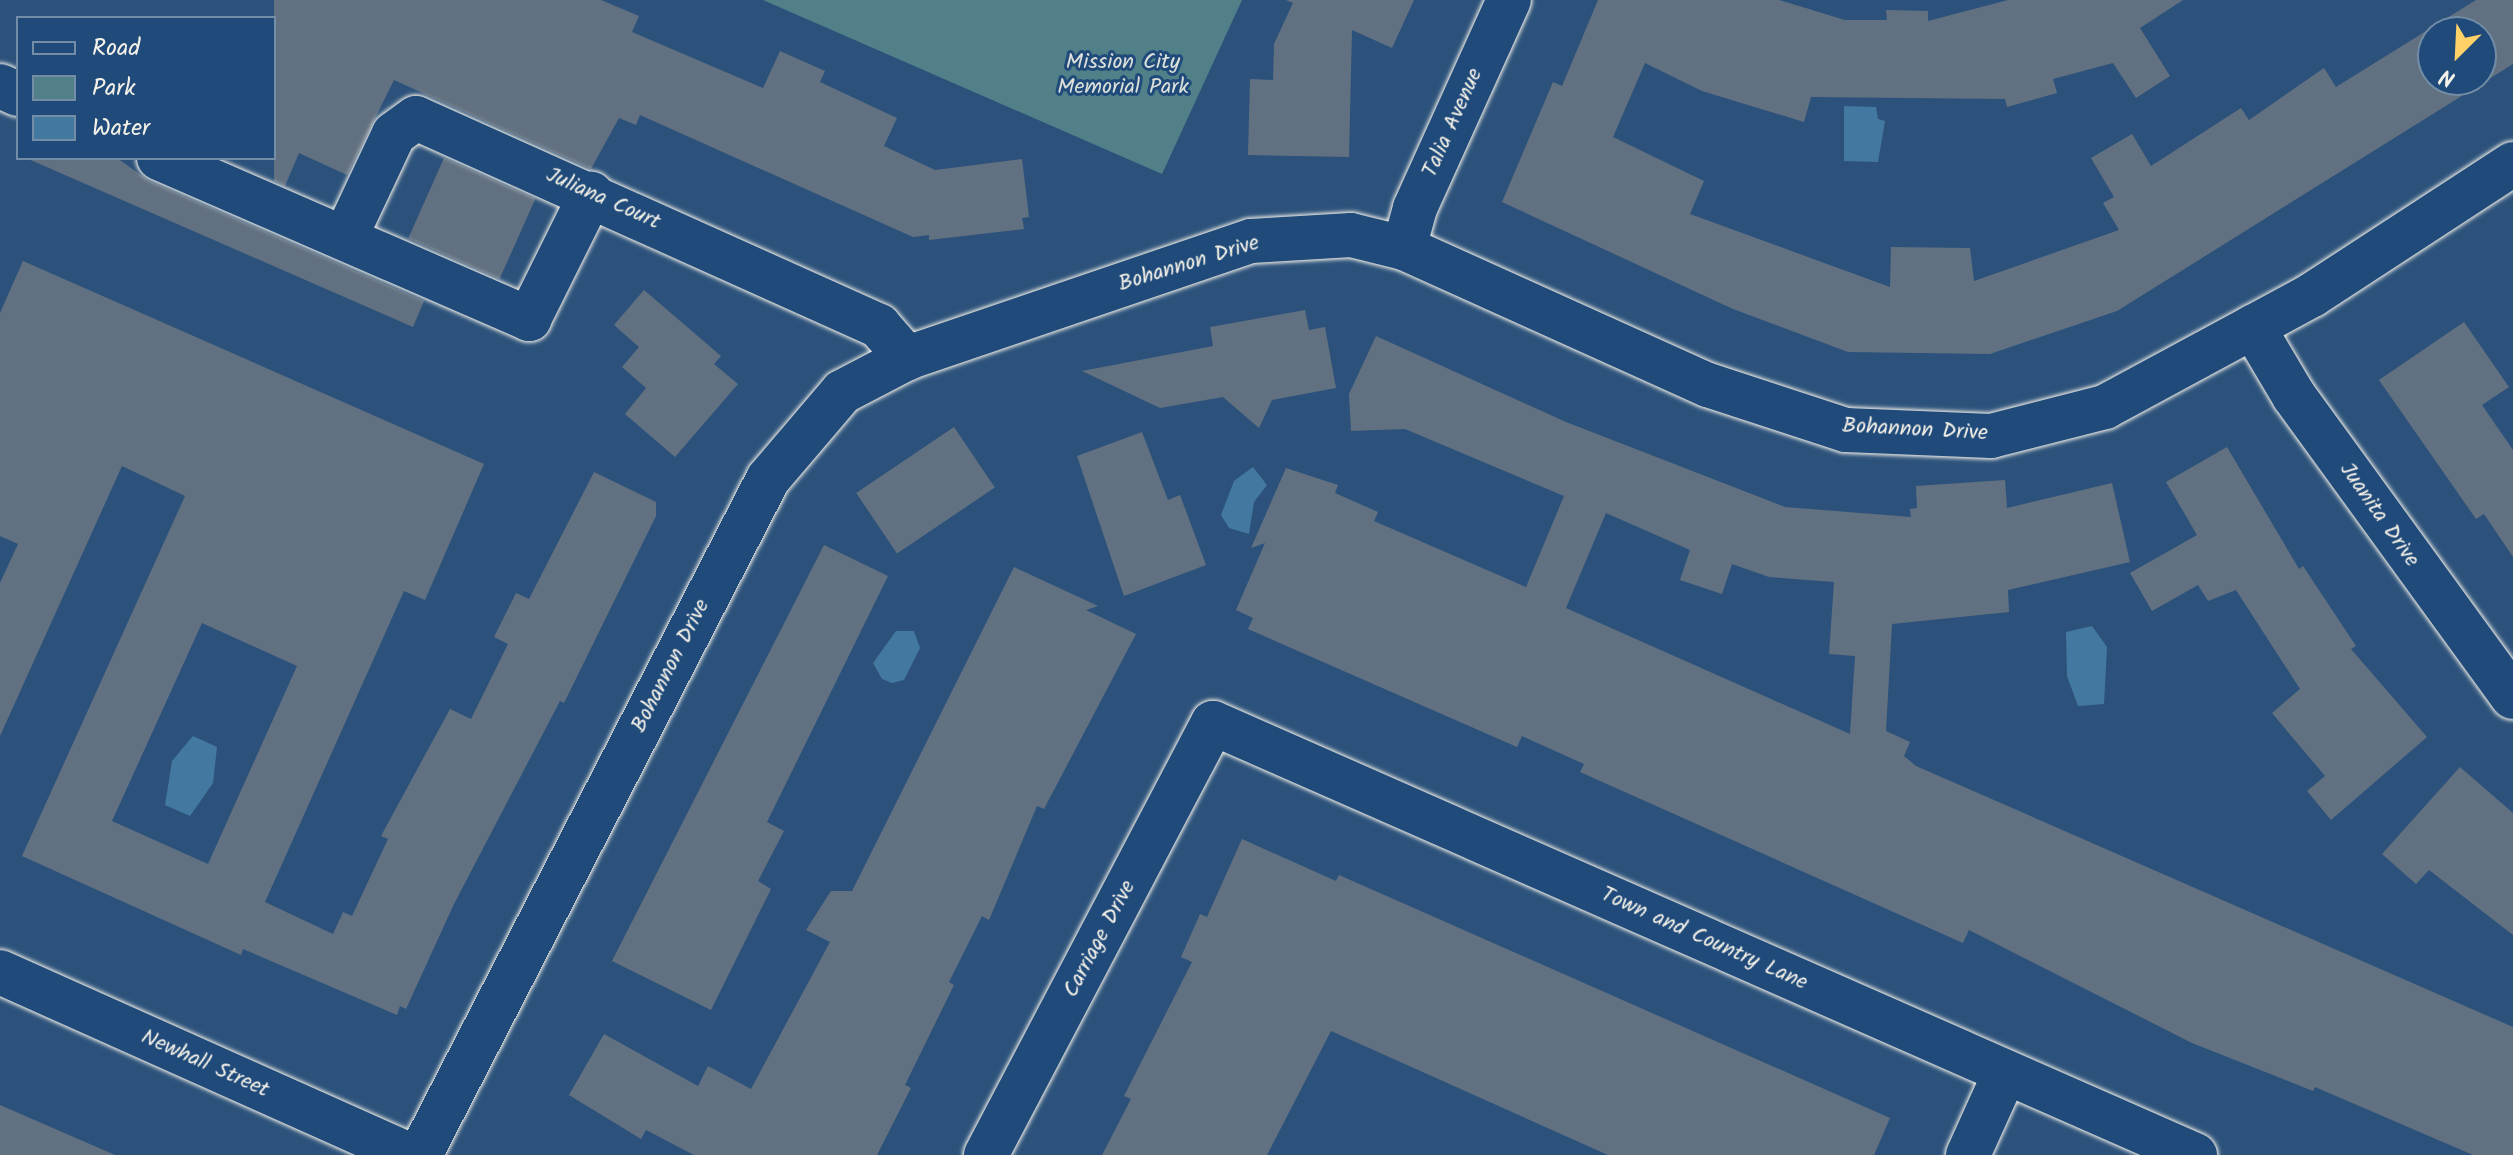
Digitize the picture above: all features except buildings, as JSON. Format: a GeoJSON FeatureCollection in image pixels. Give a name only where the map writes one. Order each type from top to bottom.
{"type":"FeatureCollection","features":[{"type":"Feature","properties":{"kind":"street","name":"Talia Avenue"},"geometry":{"type":"LineString","coordinates":[[1404,248],[1415,208],[1509,0]]}},
{"type":"Feature","properties":{"kind":"street","name":"Juliana Court"},"geometry":{"type":"LineString","coordinates":[[345,238],[394,134],[416,118],[879,326],[907,358]]}},
{"type":"Feature","properties":{"kind":"street"},"geometry":{"type":"LineString","coordinates":[[164,160],[529,319],[591,194]]}},
{"type":"Feature","properties":{"kind":"street","name":"Bohannon Drive"},"geometry":{"type":"LineString","coordinates":[[420,1155],[768,479],[842,392],[907,358],[1251,241],[1351,235],[1404,248],[1708,385],[1846,430],[2005,432],[2105,407],[2253,327],[2513,164]]}},
{"type":"Feature","properties":{"kind":"street","name":"Juanita Drive"},"geometry":{"type":"LineString","coordinates":[[2253,327],[2294,396],[2513,697]]}},
{"type":"Feature","properties":{"kind":"street","name":"Town and Country Lane"},"geometry":{"type":"LineString","coordinates":[[1213,723],[2195,1155]]}},
{"type":"Feature","properties":{"kind":"street","name":"Carriage Drive"},"geometry":{"type":"LineString","coordinates":[[986,1155],[1213,723]]}},
{"type":"Feature","properties":{"kind":"street","name":"Newhall Street"},"geometry":{"type":"LineString","coordinates":[[0,972],[409,1155]]}},
{"type":"Feature","properties":{"kind":"street"},"geometry":{"type":"LineString","coordinates":[[1968,1155],[2005,1073]]}},
{"type":"Feature","properties":{"kind":"green space","name":"Mission City Memorial Park"},"geometry":{"type":"Polygon","coordinates":[[[763,0],[1242,0],[1162,174],[763,0]]]}},
{"type":"Feature","properties":{"kind":"water"},"geometry":{"type":"Polygon","coordinates":[[[1844,106],[1876,107],[1878,119],[1885,121],[1878,162],[1844,161],[1844,106]]]}},
{"type":"Feature","properties":{"kind":"water"},"geometry":{"type":"Polygon","coordinates":[[[1253,467],[1267,485],[1254,502],[1249,534],[1229,528],[1221,515],[1234,481],[1253,467]]]}},
{"type":"Feature","properties":{"kind":"water"},"geometry":{"type":"Polygon","coordinates":[[[2092,626],[2107,647],[2104,704],[2078,706],[2067,676],[2066,632],[2092,626]]]}},
{"type":"Feature","properties":{"kind":"water"},"geometry":{"type":"Polygon","coordinates":[[[896,631],[914,631],[920,648],[904,680],[892,683],[882,679],[873,663],[896,631]]]}},
{"type":"Feature","properties":{"kind":"water"},"geometry":{"type":"Polygon","coordinates":[[[193,736],[217,747],[213,783],[190,816],[165,805],[172,761],[193,736]]]}}]}
